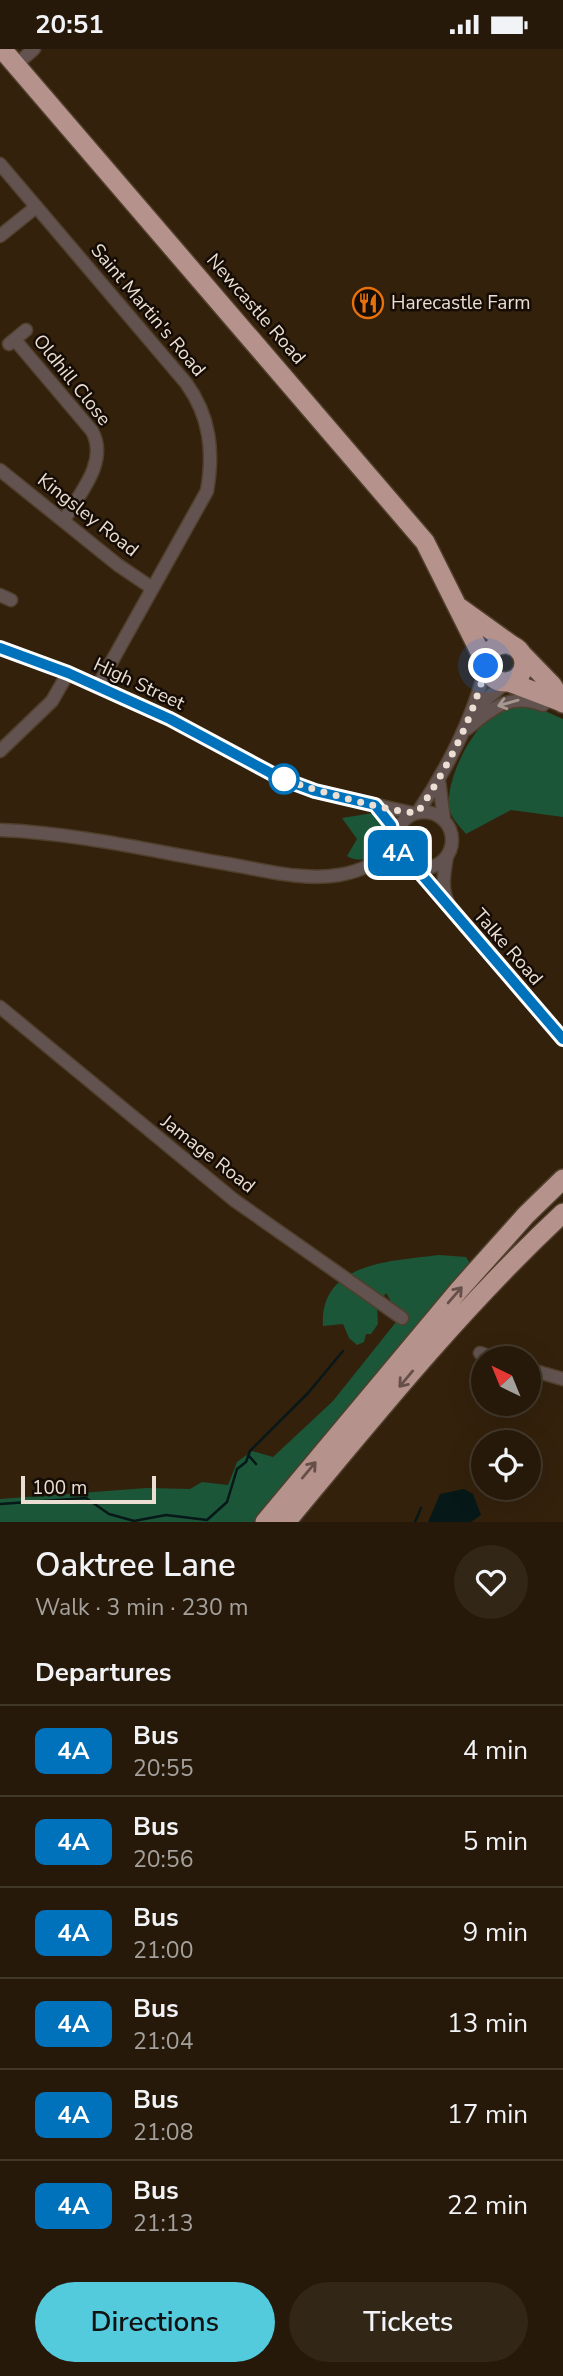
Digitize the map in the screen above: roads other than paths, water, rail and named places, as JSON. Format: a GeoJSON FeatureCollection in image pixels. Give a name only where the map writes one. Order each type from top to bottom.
{"type":"FeatureCollection","features":[{"type":"Feature","properties":{"kind":"highway","name":"Newcastle Road"},"geometry":{"type":"LineString","coordinates":[[2,49],[406,519],[430,550],[486,665]]}},
{"type":"Feature","properties":{"kind":"highway","name":"Newcastle Road"},"geometry":{"type":"LineString","coordinates":[[460,608],[517,649],[552,685],[563,702]]}},
{"type":"Feature","properties":{"kind":"highway"},"geometry":{"type":"LineString","coordinates":[[494,647],[517,649],[523,668],[518,677],[508,682],[491,677],[486,665],[494,647]]}},
{"type":"Feature","properties":{"kind":"highway","name":"Newcastle Road"},"geometry":{"type":"LineString","coordinates":[[508,682],[563,702]]}},
{"type":"Feature","properties":{"kind":"highway"},"geometry":{"type":"LineString","coordinates":[[498,1250],[526,1215],[563,1179]]}},
{"type":"Feature","properties":{"kind":"highway"},"geometry":{"type":"LineString","coordinates":[[265,1522],[459,1290],[563,1185]]}},
{"type":"Feature","properties":{"kind":"highway"},"geometry":{"type":"LineString","coordinates":[[286,1522],[499,1272],[563,1207]]}},
{"type":"Feature","properties":{"kind":"highway"},"geometry":{"type":"LineString","coordinates":[[499,1272],[563,1213]]}},
{"type":"Feature","properties":{"kind":"street"},"geometry":{"type":"LineString","coordinates":[[16,65],[34,49]]}},
{"type":"Feature","properties":{"kind":"street","name":"Saint Martin's Road"},"geometry":{"type":"LineString","coordinates":[[0,164],[186,383],[206,420],[211,451],[206,491],[98,686]]}},
{"type":"Feature","properties":{"kind":"street"},"geometry":{"type":"LineString","coordinates":[[0,236],[36,207]]}},
{"type":"Feature","properties":{"kind":"street","name":"Oldhill Close"},"geometry":{"type":"LineString","coordinates":[[26,330],[12,342],[92,431],[97,445],[98,461],[64,520]]}},
{"type":"Feature","properties":{"kind":"street","name":"Kingsley Road"},"geometry":{"type":"LineString","coordinates":[[0,470],[152,588]]}},
{"type":"Feature","properties":{"kind":"street","name":"High Street"},"geometry":{"type":"LineString","coordinates":[[0,648],[98,686],[221,744],[280,778],[315,791],[415,813]]}},
{"type":"Feature","properties":{"kind":"street"},"geometry":{"type":"LineString","coordinates":[[378,862],[395,842],[402,821],[415,813],[439,781],[473,710],[486,665]]}},
{"type":"Feature","properties":{"kind":"street"},"geometry":{"type":"LineString","coordinates":[[0,751],[52,701],[68,673]]}},
{"type":"Feature","properties":{"kind":"street"},"geometry":{"type":"LineString","coordinates":[[473,710],[508,682]]}},
{"type":"Feature","properties":{"kind":"street"},"geometry":{"type":"LineString","coordinates":[[461,734],[489,710],[505,701],[532,700],[563,712]]}},
{"type":"Feature","properties":{"kind":"street"},"geometry":{"type":"LineString","coordinates":[[0,830],[45,831],[295,875],[339,875],[378,862],[436,866],[447,856],[452,837],[444,820],[439,781]]}},
{"type":"Feature","properties":{"kind":"street"},"geometry":{"type":"LineString","coordinates":[[375,805],[391,825],[395,842],[411,865]]}},
{"type":"Feature","properties":{"kind":"street"},"geometry":{"type":"LineString","coordinates":[[415,813],[435,814],[444,820]]}},
{"type":"Feature","properties":{"kind":"street","name":"Talke Road"},"geometry":{"type":"LineString","coordinates":[[447,856],[443,893],[452,912]]}},
{"type":"Feature","properties":{"kind":"street","name":"Talke Road"},"geometry":{"type":"LineString","coordinates":[[411,865],[563,1039]]}},
{"type":"Feature","properties":{"kind":"street","name":"Jamage Road"},"geometry":{"type":"LineString","coordinates":[[0,1007],[234,1201],[402,1318]]}},
{"type":"Feature","properties":{"kind":"street"},"geometry":{"type":"LineString","coordinates":[[541,1373],[563,1380]]}},
{"type":"Feature","properties":{"kind":"waterway"},"geometry":{"type":"LineString","coordinates":[[0,1504],[86,1498],[109,1514],[134,1521],[166,1515],[207,1520],[227,1502],[237,1469],[246,1462],[250,1451],[308,1393],[343,1351]]}},
{"type":"Feature","properties":{"kind":"waterway"},"geometry":{"type":"LineString","coordinates":[[249,1456],[256,1464]]}},
{"type":"Feature","properties":{"kind":"waterway"},"geometry":{"type":"LineString","coordinates":[[415,1522],[421,1508]]}},
{"type":"Feature","properties":{"kind":"place","name":"Harecastle Farm"},"geometry":{"type":"Point","coordinates":[368,303]}}]}
